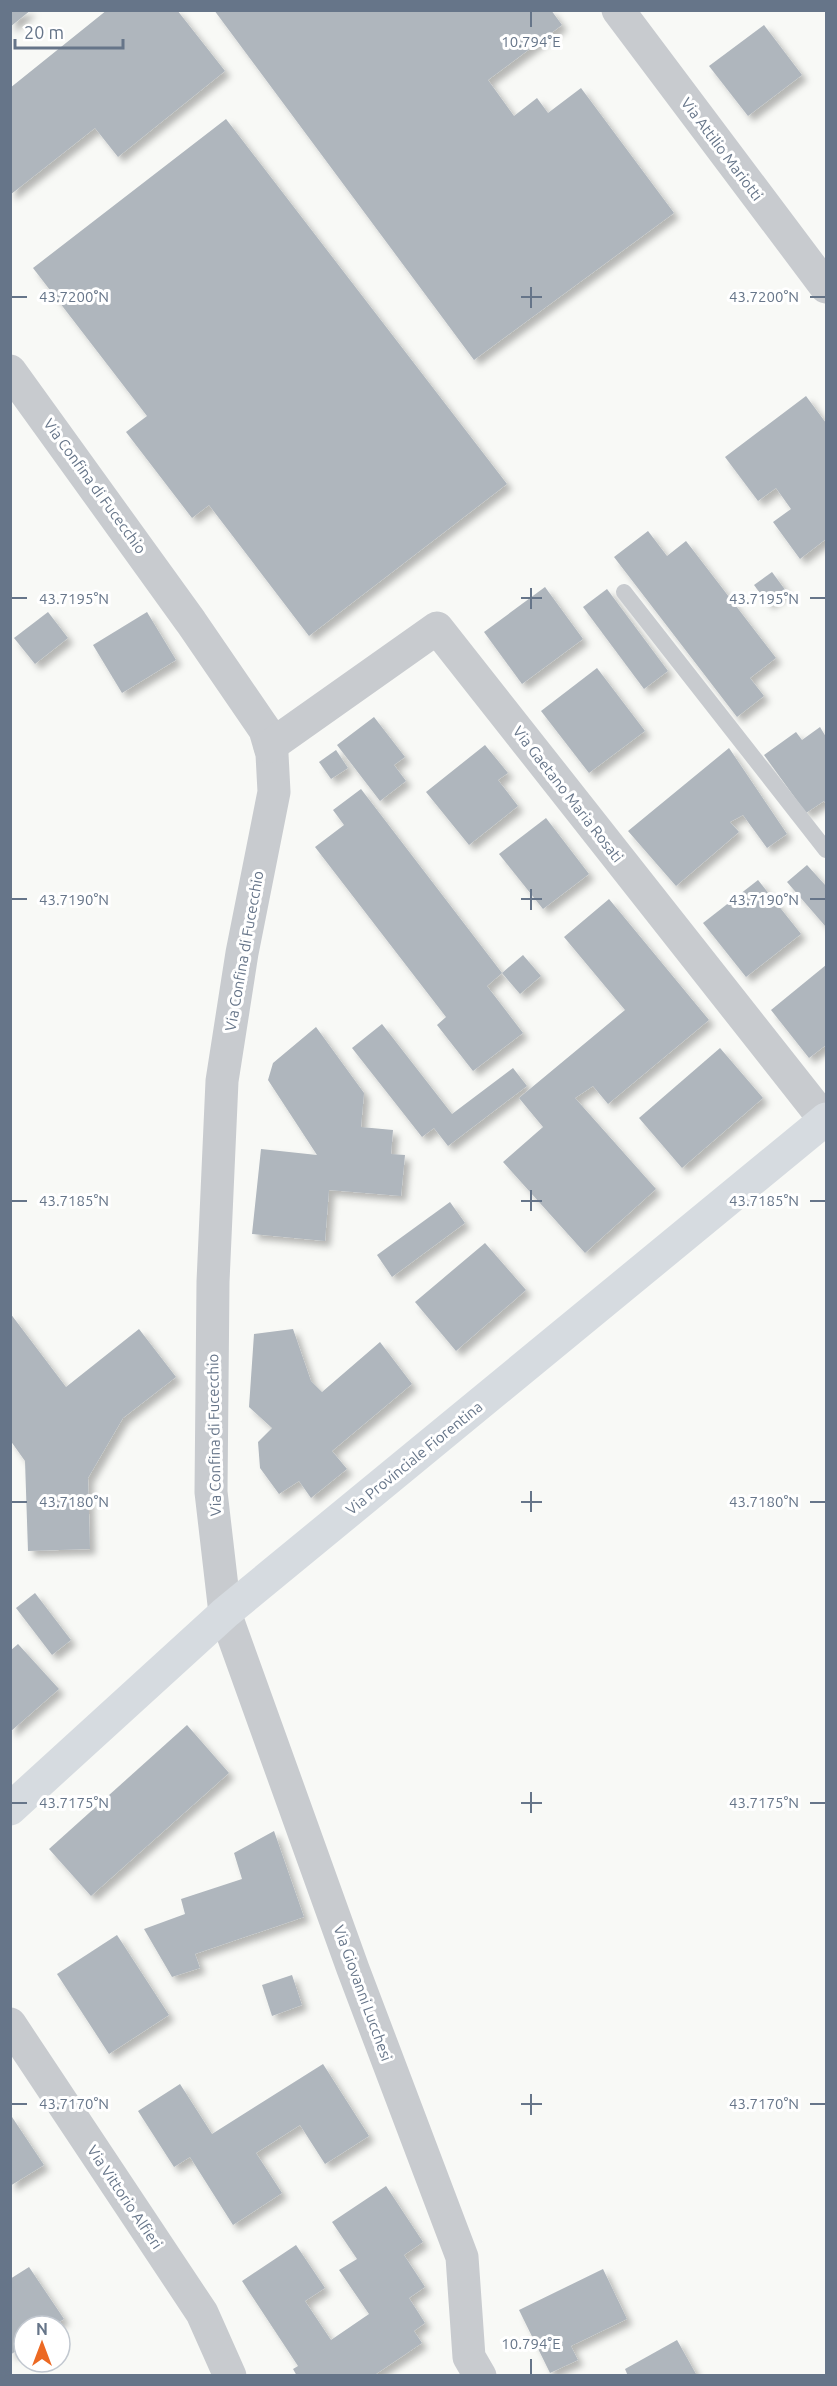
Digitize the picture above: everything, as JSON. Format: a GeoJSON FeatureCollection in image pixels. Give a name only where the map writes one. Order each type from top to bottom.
{"type":"FeatureCollection","features":[{"type":"Feature","properties":{"kind":"main road","name":"Via Provinciale Fiorentina"},"geometry":{"type":"LineString","coordinates":[[10,1809],[225,1613],[826,1119]]}},
{"type":"Feature","properties":{"kind":"street","name":"Via Attilio Mariotti"},"geometry":{"type":"LineString","coordinates":[[618,10],[826,287]]}},
{"type":"Feature","properties":{"kind":"street","name":"Via Confina di Fucecchio"},"geometry":{"type":"LineString","coordinates":[[10,371],[191,622],[265,730],[270,747],[274,792],[242,953],[222,1081],[213,1282],[212,1492],[225,1613]]}},
{"type":"Feature","properties":{"kind":"street","name":"Via Gaetano Maria Rosati"},"geometry":{"type":"LineString","coordinates":[[270,747],[437,628],[826,1119]]}},
{"type":"Feature","properties":{"kind":"street","name":"Via Giovanni Lucchesi"},"geometry":{"type":"LineString","coordinates":[[225,1613],[353,1969],[462,2256],[473,2369]]}},
{"type":"Feature","properties":{"kind":"street","name":"Via Vittorio Alfieri"},"geometry":{"type":"LineString","coordinates":[[10,2024],[202,2313],[230,2376]]}},
{"type":"Feature","properties":{"kind":"lane"},"geometry":{"type":"LineString","coordinates":[[624,592],[826,850]]}},
{"type":"Feature","properties":{"kind":"building"},"geometry":{"type":"Polygon","coordinates":[[[10,10],[31,10],[10,27],[10,10]]]}},
{"type":"Feature","properties":{"kind":"building"},"geometry":{"type":"Polygon","coordinates":[[[107,10],[177,10],[225,71],[118,157],[95,128],[10,195],[10,88],[107,10]]]}},
{"type":"Feature","properties":{"kind":"building"},"geometry":{"type":"Polygon","coordinates":[[[214,10],[551,10],[562,25],[488,80],[514,116],[537,98],[548,113],[581,88],[674,213],[474,360],[214,10]]]}},
{"type":"Feature","properties":{"kind":"building"},"geometry":{"type":"Polygon","coordinates":[[[764,25],[802,75],[748,116],[709,66],[764,25]]]}},
{"type":"Feature","properties":{"kind":"building"},"geometry":{"type":"Polygon","coordinates":[[[226,119],[507,484],[309,636],[209,505],[192,518],[126,432],[147,416],[33,268],[226,119]]]}},
{"type":"Feature","properties":{"kind":"building"},"geometry":{"type":"Polygon","coordinates":[[[806,396],[826,423],[826,539],[800,559],[773,522],[791,509],[776,488],[758,501],[725,457],[806,396]]]}},
{"type":"Feature","properties":{"kind":"building"},"geometry":{"type":"Polygon","coordinates":[[[648,531],[667,556],[686,541],[776,658],[750,678],[764,696],[737,717],[614,557],[648,531]]]}},
{"type":"Feature","properties":{"kind":"building"},"geometry":{"type":"Polygon","coordinates":[[[772,572],[786,591],[768,604],[754,585],[772,572]]]}},
{"type":"Feature","properties":{"kind":"building"},"geometry":{"type":"Polygon","coordinates":[[[545,587],[583,639],[522,684],[484,632],[545,587]]]}},
{"type":"Feature","properties":{"kind":"building"},"geometry":{"type":"Polygon","coordinates":[[[607,589],[668,671],[644,689],[583,607],[607,589]]]}},
{"type":"Feature","properties":{"kind":"building"},"geometry":{"type":"Polygon","coordinates":[[[48,612],[68,638],[35,664],[14,638],[48,612]]]}},
{"type":"Feature","properties":{"kind":"building"},"geometry":{"type":"Polygon","coordinates":[[[147,612],[176,660],[122,693],[93,645],[147,612]]]}},
{"type":"Feature","properties":{"kind":"building"},"geometry":{"type":"Polygon","coordinates":[[[597,668],[645,731],[589,773],[541,711],[597,668]]]}},
{"type":"Feature","properties":{"kind":"building"},"geometry":{"type":"Polygon","coordinates":[[[374,717],[405,757],[394,765],[406,781],[380,801],[337,745],[374,717]]]}},
{"type":"Feature","properties":{"kind":"building"},"geometry":{"type":"Polygon","coordinates":[[[820,727],[826,737],[826,804],[824,801],[806,813],[764,755],[796,732],[802,740],[820,727]]]}},
{"type":"Feature","properties":{"kind":"building"},"geometry":{"type":"Polygon","coordinates":[[[485,745],[508,773],[498,780],[518,806],[469,845],[426,792],[485,745]]]}},
{"type":"Feature","properties":{"kind":"building"},"geometry":{"type":"Polygon","coordinates":[[[729,748],[787,834],[767,848],[743,815],[730,822],[739,832],[676,886],[628,831],[729,748]]]}},
{"type":"Feature","properties":{"kind":"building"},"geometry":{"type":"Polygon","coordinates":[[[336,750],[348,768],[331,779],[319,762],[336,750]]]}},
{"type":"Feature","properties":{"kind":"building"},"geometry":{"type":"Polygon","coordinates":[[[361,789],[502,973],[487,986],[523,1033],[473,1071],[437,1025],[446,1017],[315,847],[344,825],[333,810],[361,789]]]}},
{"type":"Feature","properties":{"kind":"building"},"geometry":{"type":"Polygon","coordinates":[[[546,818],[589,874],[543,909],[499,854],[546,818]]]}},
{"type":"Feature","properties":{"kind":"building"},"geometry":{"type":"Polygon","coordinates":[[[807,865],[826,886],[826,927],[787,882],[807,865]]]}},
{"type":"Feature","properties":{"kind":"building"},"geometry":{"type":"Polygon","coordinates":[[[758,880],[801,934],[746,977],[703,923],[758,880]]]}},
{"type":"Feature","properties":{"kind":"building"},"geometry":{"type":"Polygon","coordinates":[[[609,899],[709,1020],[608,1104],[593,1086],[575,1098],[656,1189],[585,1253],[503,1162],[543,1127],[519,1098],[625,1010],[564,937],[609,899]]]}},
{"type":"Feature","properties":{"kind":"building"},"geometry":{"type":"Polygon","coordinates":[[[523,955],[541,976],[520,994],[502,973],[523,955]]]}},
{"type":"Feature","properties":{"kind":"building"},"geometry":{"type":"Polygon","coordinates":[[[826,965],[826,1045],[809,1058],[771,1010],[826,965]]]}},
{"type":"Feature","properties":{"kind":"building"},"geometry":{"type":"Polygon","coordinates":[[[382,1024],[452,1114],[513,1068],[527,1086],[448,1146],[434,1128],[422,1137],[352,1048],[382,1024]]]}},
{"type":"Feature","properties":{"kind":"building"},"geometry":{"type":"Polygon","coordinates":[[[316,1027],[364,1093],[361,1127],[393,1130],[391,1154],[405,1155],[401,1196],[329,1190],[325,1241],[252,1234],[261,1149],[317,1155],[268,1080],[273,1063],[316,1027]]]}},
{"type":"Feature","properties":{"kind":"building"},"geometry":{"type":"Polygon","coordinates":[[[720,1048],[763,1098],[682,1168],[639,1118],[720,1048]]]}},
{"type":"Feature","properties":{"kind":"building"},"geometry":{"type":"Polygon","coordinates":[[[450,1202],[465,1223],[392,1277],[377,1255],[450,1202]]]}},
{"type":"Feature","properties":{"kind":"building"},"geometry":{"type":"Polygon","coordinates":[[[485,1243],[526,1290],[456,1351],[415,1302],[485,1243]]]}},
{"type":"Feature","properties":{"kind":"building"},"geometry":{"type":"Polygon","coordinates":[[[10,1313],[66,1387],[139,1329],[176,1377],[123,1418],[88,1478],[90,1549],[28,1551],[25,1461],[10,1440],[10,1313]]]}},
{"type":"Feature","properties":{"kind":"building"},"geometry":{"type":"Polygon","coordinates":[[[293,1329],[311,1381],[322,1392],[380,1342],[412,1384],[332,1451],[347,1469],[311,1498],[299,1481],[279,1494],[260,1468],[258,1442],[272,1428],[249,1407],[254,1334],[293,1329]]]}},
{"type":"Feature","properties":{"kind":"building"},"geometry":{"type":"Polygon","coordinates":[[[35,1593],[71,1640],[52,1655],[16,1608],[35,1593]]]}},
{"type":"Feature","properties":{"kind":"building"},"geometry":{"type":"Polygon","coordinates":[[[18,1644],[59,1689],[10,1732],[10,1651],[18,1644]]]}},
{"type":"Feature","properties":{"kind":"building"},"geometry":{"type":"Polygon","coordinates":[[[187,1725],[229,1773],[91,1896],[49,1849],[187,1725]]]}},
{"type":"Feature","properties":{"kind":"building"},"geometry":{"type":"Polygon","coordinates":[[[274,1831],[304,1917],[195,1954],[200,1968],[172,1977],[144,1929],[185,1914],[181,1899],[242,1879],[234,1853],[274,1831]]]}},
{"type":"Feature","properties":{"kind":"building"},"geometry":{"type":"Polygon","coordinates":[[[117,1935],[169,2015],[109,2054],[57,1974],[117,1935]]]}},
{"type":"Feature","properties":{"kind":"building"},"geometry":{"type":"Polygon","coordinates":[[[292,1975],[302,2005],[272,2016],[262,1985],[292,1975]]]}},
{"type":"Feature","properties":{"kind":"building"},"geometry":{"type":"Polygon","coordinates":[[[323,2064],[369,2136],[325,2164],[300,2125],[256,2153],[282,2193],[233,2225],[190,2157],[174,2167],[138,2111],[180,2084],[212,2134],[323,2064]]]}},
{"type":"Feature","properties":{"kind":"building"},"geometry":{"type":"Polygon","coordinates":[[[10,2114],[44,2165],[10,2186],[10,2114]]]}},
{"type":"Feature","properties":{"kind":"building"},"geometry":{"type":"Polygon","coordinates":[[[386,2186],[423,2242],[404,2255],[425,2287],[409,2298],[425,2323],[414,2331],[422,2343],[373,2376],[297,2376],[293,2369],[298,2366],[242,2281],[296,2245],[325,2288],[305,2301],[331,2340],[369,2314],[339,2270],[357,2259],[332,2222],[386,2186]]]}},
{"type":"Feature","properties":{"kind":"building"},"geometry":{"type":"Polygon","coordinates":[[[29,2267],[61,2314],[12,2314],[12,2354],[10,2355],[10,2279],[29,2267]]]}},
{"type":"Feature","properties":{"kind":"building"},"geometry":{"type":"Polygon","coordinates":[[[603,2269],[627,2319],[571,2346],[578,2360],[550,2373],[519,2310],[603,2269]]]}},
{"type":"Feature","properties":{"kind":"building"},"geometry":{"type":"Polygon","coordinates":[[[677,2340],[696,2374],[628,2376],[625,2369],[677,2340]]]}}]}
